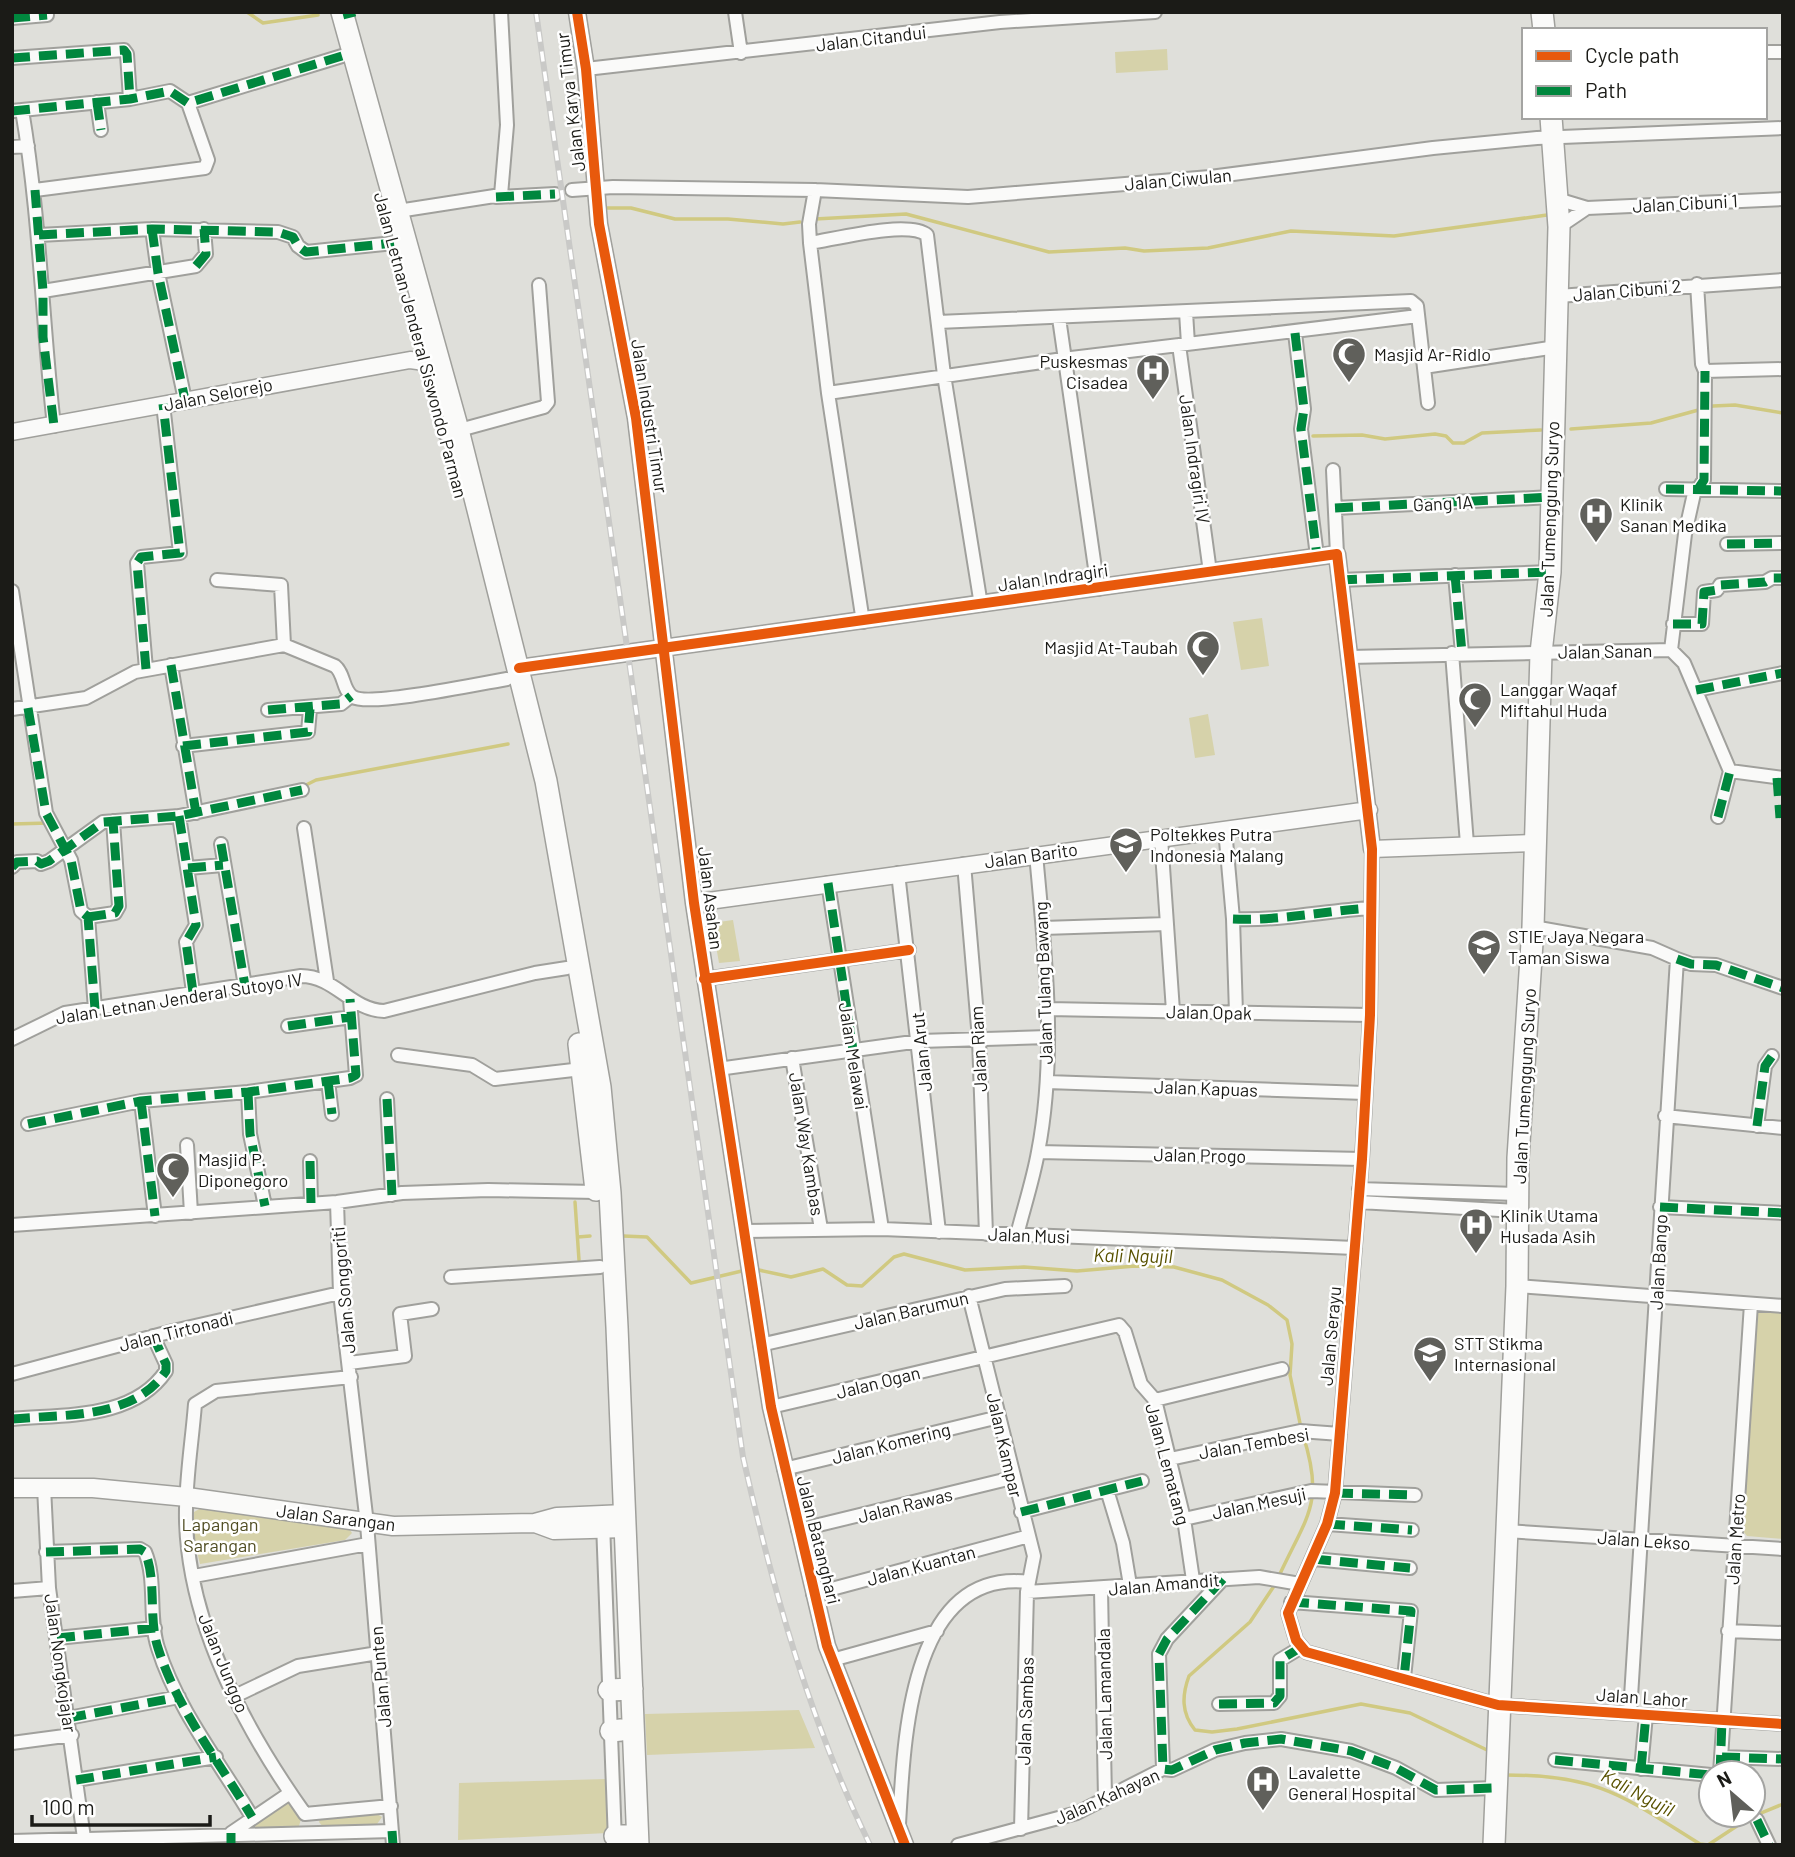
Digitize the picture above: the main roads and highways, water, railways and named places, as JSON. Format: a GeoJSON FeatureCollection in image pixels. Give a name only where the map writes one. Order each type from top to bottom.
{"type":"FeatureCollection","features":[{"type":"Feature","properties":{"kind":"main road","name":"Jalan Letnan Jenderal Siswondo Parman"},"geometry":{"type":"LineString","coordinates":[[342,13],[342,56],[425,362],[451,432]]}},
{"type":"Feature","properties":{"kind":"main road","name":"Jalan Letnan Jenderal Siswondo Parman"},"geometry":{"type":"LineString","coordinates":[[342,13],[398,211],[513,673]]}},
{"type":"Feature","properties":{"kind":"main road","name":"Jalan Tumenggung Suryo"},"geometry":{"type":"LineString","coordinates":[[1494,1845],[1517,1286],[1517,1203],[1533,927],[1541,653],[1550,572],[1559,227],[1552,127]]}},
{"type":"Feature","properties":{"kind":"main road"},"geometry":{"type":"LineString","coordinates":[[513,673],[539,813],[557,969],[589,1081],[613,1521],[624,1841]]}},
{"type":"Feature","properties":{"kind":"main road"},"geometry":{"type":"LineString","coordinates":[[513,673],[546,781],[589,1081],[610,1193],[613,1521]]}},
{"type":"Feature","properties":{"kind":"main road","name":"Jalan Sarangan"},"geometry":{"type":"LineString","coordinates":[[12,1488],[93,1488],[187,1497],[367,1524],[535,1523],[557,1517],[613,1521]]}},
{"type":"Feature","properties":{"kind":"main road"},"geometry":{"type":"LineString","coordinates":[[620,1690],[616,1731],[624,1841]]}},
{"type":"Feature","properties":{"kind":"waterway"},"geometry":{"type":"LineString","coordinates":[[247,12],[263,23],[318,15]]}},
{"type":"Feature","properties":{"kind":"waterway"},"geometry":{"type":"LineString","coordinates":[[602,208],[631,208],[675,219],[728,219],[783,224],[800,222]]}},
{"type":"Feature","properties":{"kind":"waterway"},"geometry":{"type":"LineString","coordinates":[[815,219],[906,214],[1049,252],[1208,248],[1291,231],[1394,236],[1547,215]]}},
{"type":"Feature","properties":{"kind":"waterway"},"geometry":{"type":"LineString","coordinates":[[1571,429],[1651,423],[1713,406],[1735,405],[1783,413]]}},
{"type":"Feature","properties":{"kind":"waterway"},"geometry":{"type":"LineString","coordinates":[[1313,436],[1362,435],[1385,439],[1435,434],[1446,436],[1453,443],[1464,443],[1482,433],[1541,430]]}},
{"type":"Feature","properties":{"kind":"waterway"},"geometry":{"type":"LineString","coordinates":[[304,786],[316,780],[508,744]]}},
{"type":"Feature","properties":{"kind":"waterway"},"geometry":{"type":"LineString","coordinates":[[12,824],[49,823]]}},
{"type":"Feature","properties":{"kind":"waterway"},"geometry":{"type":"LineString","coordinates":[[575,1202],[579,1260]]}},
{"type":"Feature","properties":{"kind":"waterway","name":"Kali Ngujil"},"geometry":{"type":"LineString","coordinates":[[578,1237],[590,1236]]}},
{"type":"Feature","properties":{"kind":"waterway","name":"Kali Ngujil"},"geometry":{"type":"LineString","coordinates":[[623,1236],[647,1237],[691,1283],[746,1270]]}},
{"type":"Feature","properties":{"kind":"waterway","name":"Kali Ngujil"},"geometry":{"type":"LineString","coordinates":[[754,1269],[791,1277],[823,1269],[847,1285],[862,1286],[894,1257],[904,1254],[965,1270],[1024,1267],[1077,1271],[1135,1266],[1174,1267],[1222,1280],[1268,1305],[1287,1320],[1292,1344],[1290,1375],[1301,1428]]}},
{"type":"Feature","properties":{"kind":"waterway","name":"Kali Ngujil"},"geometry":{"type":"LineString","coordinates":[[1279,1576],[1310,1508],[1312,1478],[1303,1435]]}},
{"type":"Feature","properties":{"kind":"waterway","name":"Kali Ngujil"},"geometry":{"type":"LineString","coordinates":[[1276,1583],[1250,1622],[1189,1676],[1184,1704],[1187,1717],[1195,1730],[1212,1732],[1237,1729],[1361,1704],[1410,1713],[1487,1750]]}},
{"type":"Feature","properties":{"kind":"waterway","name":"Kali Ngujil"},"geometry":{"type":"LineString","coordinates":[[1506,1775],[1566,1779],[1589,1784],[1651,1813],[1700,1844],[1708,1845],[1749,1818],[1783,1804]]}},
{"type":"Feature","properties":{"kind":"railway"},"geometry":{"type":"LineString","coordinates":[[536,12],[743,1457],[795,1655],[829,1751],[870,1845]]}},
{"type":"Feature","properties":{"kind":"place","name":"Masjid Ar-Ridlo"},"geometry":{"type":"Point","coordinates":[1349,384]}},
{"type":"Feature","properties":{"kind":"place","name":"Puskesmas Cisadea"},"geometry":{"type":"Point","coordinates":[1153,401]}},
{"type":"Feature","properties":{"kind":"place","name":"Klinik Sanan Medika"},"geometry":{"type":"Point","coordinates":[1596,544]}},
{"type":"Feature","properties":{"kind":"place","name":"Masjid At-Taubah"},"geometry":{"type":"Point","coordinates":[1203,677]}},
{"type":"Feature","properties":{"kind":"place","name":"Langgar Waqaf Miftahul Huda"},"geometry":{"type":"Point","coordinates":[1475,729]}},
{"type":"Feature","properties":{"kind":"place","name":"Poltekkes Putra Indonesia Malang"},"geometry":{"type":"Point","coordinates":[1126,874]}},
{"type":"Feature","properties":{"kind":"place","name":"STIE Jaya Negara Taman Siswa"},"geometry":{"type":"Point","coordinates":[1484,976]}},
{"type":"Feature","properties":{"kind":"place","name":"Masjid P. Diponegoro"},"geometry":{"type":"Point","coordinates":[173,1199]}},
{"type":"Feature","properties":{"kind":"place","name":"Klinik Utama Husada Asih"},"geometry":{"type":"Point","coordinates":[1476,1255]}},
{"type":"Feature","properties":{"kind":"place","name":"STT Stikma Internasional"},"geometry":{"type":"Point","coordinates":[1430,1383]}},
{"type":"Feature","properties":{"kind":"place","name":"Lavalette General Hospital"},"geometry":{"type":"Point","coordinates":[1263,1812]}},
{"type":"Feature","properties":{"kind":"park label","name":"Lapangan Sarangan"},"geometry":{"type":"Point","coordinates":[220,1534]}}]}
